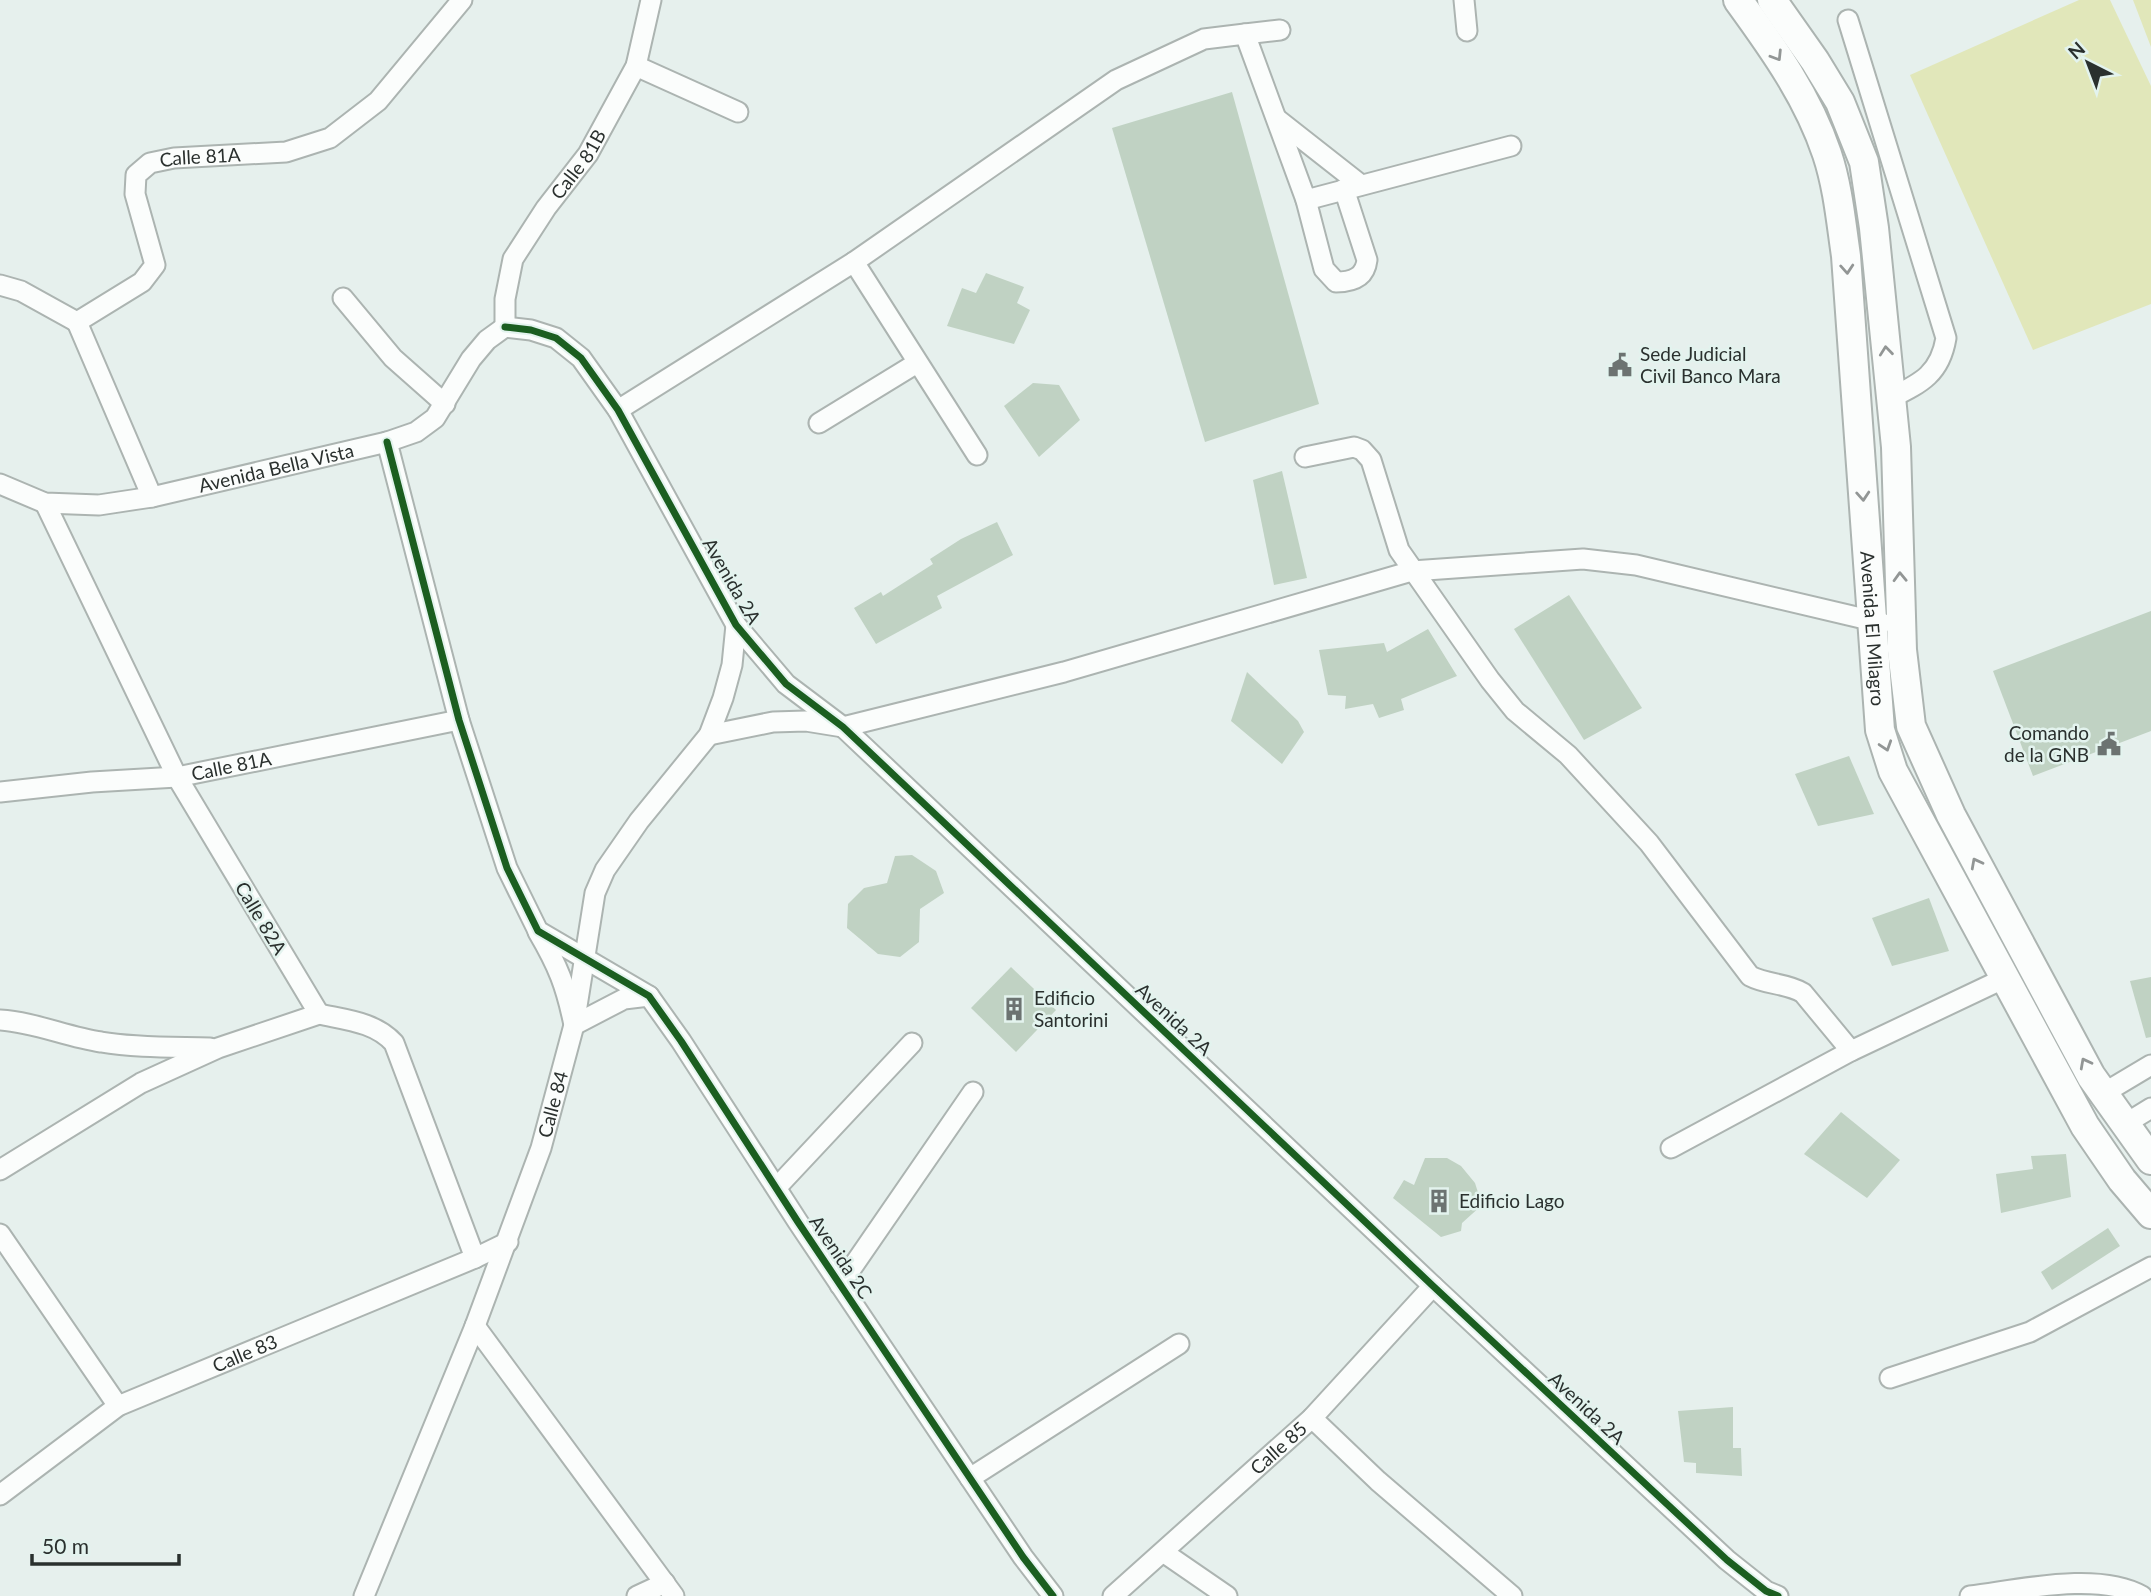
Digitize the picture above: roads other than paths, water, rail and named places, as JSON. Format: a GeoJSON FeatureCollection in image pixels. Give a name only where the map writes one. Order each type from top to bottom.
{"type":"FeatureCollection","features":[{"type":"Feature","properties":{"kind":"main road","name":"Avenida El Milagro"},"geometry":{"type":"LineString","coordinates":[[1738,0],[1772,46],[1804,101],[1828,156],[1839,199],[1846,256],[1880,730],[1894,771],[2084,1126],[2122,1180],[2151,1214]]}},
{"type":"Feature","properties":{"kind":"main road","name":"Avenida El Milagro"},"geometry":{"type":"LineString","coordinates":[[1772,0],[1840,102],[1864,162],[1874,228],[1896,447],[1902,650],[1911,726],[1951,816],[2091,1076],[2151,1160]]}},
{"type":"Feature","properties":{"kind":"street","name":"Calle 81A"},"geometry":{"type":"LineString","coordinates":[[76,322],[142,282],[155,265],[135,194],[136,175],[150,163],[174,158],[286,152],[330,138],[378,102],[462,0]]}},
{"type":"Feature","properties":{"kind":"street"},"geometry":{"type":"LineString","coordinates":[[1464,0],[1467,31]]}},
{"type":"Feature","properties":{"kind":"street","name":"Calle 81B"},"geometry":{"type":"LineString","coordinates":[[505,327],[505,299],[513,259],[546,208],[588,154],[636,66],[653,1]]}},
{"type":"Feature","properties":{"kind":"street"},"geometry":{"type":"LineString","coordinates":[[1848,20],[1946,338],[1944,352],[1925,381],[1891,398]]}},
{"type":"Feature","properties":{"kind":"street"},"geometry":{"type":"LineString","coordinates":[[618,410],[854,261],[1116,80],[1204,39],[1280,30]]}},
{"type":"Feature","properties":{"kind":"street"},"geometry":{"type":"LineString","coordinates":[[1245,34],[1306,200],[1324,269],[1336,282],[1358,278],[1366,270],[1367,260],[1352,187],[1276,118]]}},
{"type":"Feature","properties":{"kind":"street"},"geometry":{"type":"LineString","coordinates":[[636,66],[738,112]]}},
{"type":"Feature","properties":{"kind":"street"},"geometry":{"type":"LineString","coordinates":[[1306,200],[1511,146]]}},
{"type":"Feature","properties":{"kind":"street"},"geometry":{"type":"LineString","coordinates":[[854,261],[977,456]]}},
{"type":"Feature","properties":{"kind":"street"},"geometry":{"type":"LineString","coordinates":[[0,285],[21,291],[76,322],[152,497]]}},
{"type":"Feature","properties":{"kind":"street"},"geometry":{"type":"LineString","coordinates":[[343,298],[393,358],[445,404]]}},
{"type":"Feature","properties":{"kind":"street","name":"Avenida Bella Vista"},"geometry":{"type":"LineString","coordinates":[[0,484],[45,503],[99,505],[152,497],[387,442],[416,432],[435,418],[471,359],[487,341],[505,327]]}},
{"type":"Feature","properties":{"kind":"street","name":"Avenida 2A"},"geometry":{"type":"LineString","coordinates":[[505,327],[531,330],[556,338],[581,358],[618,410],[736,625],[786,684],[843,727],[1433,1286],[1727,1560],[1766,1591],[1778,1596]]}},
{"type":"Feature","properties":{"kind":"street"},"geometry":{"type":"LineString","coordinates":[[819,423],[917,363]]}},
{"type":"Feature","properties":{"kind":"street"},"geometry":{"type":"LineString","coordinates":[[387,442],[459,720],[508,868],[567,989],[573,1025],[624,999],[649,996]]}},
{"type":"Feature","properties":{"kind":"street"},"geometry":{"type":"LineString","coordinates":[[1305,457],[1354,447],[1367,454],[1399,550],[1490,680],[1515,710],[1568,755],[1650,843],[1743,969],[1759,981],[1793,986],[1803,993],[1851,1051]]}},
{"type":"Feature","properties":{"kind":"street","name":"Calle 82A"},"geometry":{"type":"LineString","coordinates":[[45,503],[177,777],[319,1014]]}},
{"type":"Feature","properties":{"kind":"street"},"geometry":{"type":"LineString","coordinates":[[709,735],[773,722],[806,721],[843,727],[1064,672],[1412,571],[1596,560],[1636,565],[1871,622],[1901,624]]}},
{"type":"Feature","properties":{"kind":"street","name":"Calle 84"},"geometry":{"type":"LineString","coordinates":[[364,1596],[475,1326],[541,1148],[573,1025],[595,893],[606,870],[639,821],[709,735],[732,665],[736,625]]}},
{"type":"Feature","properties":{"kind":"street","name":"Calle 81A"},"geometry":{"type":"LineString","coordinates":[[0,792],[92,782],[177,777],[459,720]]}},
{"type":"Feature","properties":{"kind":"street","name":"Avenida 2C"},"geometry":{"type":"LineString","coordinates":[[538,931],[649,996],[1023,1557],[1053,1596]]}},
{"type":"Feature","properties":{"kind":"street"},"geometry":{"type":"LineString","coordinates":[[1671,1148],[1851,1051],[2005,978]]}},
{"type":"Feature","properties":{"kind":"street"},"geometry":{"type":"LineString","coordinates":[[0,1170],[141,1083],[218,1048],[319,1014],[384,1031],[394,1043],[475,1258]]}},
{"type":"Feature","properties":{"kind":"street"},"geometry":{"type":"LineString","coordinates":[[0,1020],[15,1021],[102,1043],[218,1048]]}},
{"type":"Feature","properties":{"kind":"street"},"geometry":{"type":"LineString","coordinates":[[778,1186],[912,1043]]}},
{"type":"Feature","properties":{"kind":"street"},"geometry":{"type":"LineString","coordinates":[[2104,1093],[2151,1065]]}},
{"type":"Feature","properties":{"kind":"street"},"geometry":{"type":"LineString","coordinates":[[840,1285],[973,1092]]}},
{"type":"Feature","properties":{"kind":"street"},"geometry":{"type":"LineString","coordinates":[[2125,1124],[2151,1108]]}},
{"type":"Feature","properties":{"kind":"street"},"geometry":{"type":"LineString","coordinates":[[0,1234],[118,1406]]}},
{"type":"Feature","properties":{"kind":"street","name":"Calle 83"},"geometry":{"type":"LineString","coordinates":[[0,1495],[118,1406],[508,1242]]}},
{"type":"Feature","properties":{"kind":"street"},"geometry":{"type":"LineString","coordinates":[[1890,1378],[2030,1332],[2151,1267]]}},
{"type":"Feature","properties":{"kind":"street","name":"Calle 85"},"geometry":{"type":"LineString","coordinates":[[1113,1596],[1312,1418],[1433,1286]]}},
{"type":"Feature","properties":{"kind":"street"},"geometry":{"type":"LineString","coordinates":[[475,1326],[669,1590],[637,1596]]}},
{"type":"Feature","properties":{"kind":"street"},"geometry":{"type":"LineString","coordinates":[[970,1478],[1179,1344]]}},
{"type":"Feature","properties":{"kind":"street"},"geometry":{"type":"LineString","coordinates":[[1312,1418],[1378,1481],[1512,1596]]}},
{"type":"Feature","properties":{"kind":"street"},"geometry":{"type":"LineString","coordinates":[[1163,1552],[1227,1596]]}},
{"type":"Feature","properties":{"kind":"street"},"geometry":{"type":"LineString","coordinates":[[1970,1596],[2068,1584],[2106,1585],[2131,1590],[2142,1596]]}},
{"type":"Feature","properties":{"kind":"place","name":"Sede Judicial Civil Banco Mara"},"geometry":{"type":"Point","coordinates":[1620,365]}},
{"type":"Feature","properties":{"kind":"place","name":"Comando de la GNB"},"geometry":{"type":"Point","coordinates":[2109,744]}},
{"type":"Feature","properties":{"kind":"place","name":"Edificio Santorini"},"geometry":{"type":"Point","coordinates":[1014,1009]}},
{"type":"Feature","properties":{"kind":"place","name":"Edificio Lago"},"geometry":{"type":"Point","coordinates":[1439,1201]}}]}
